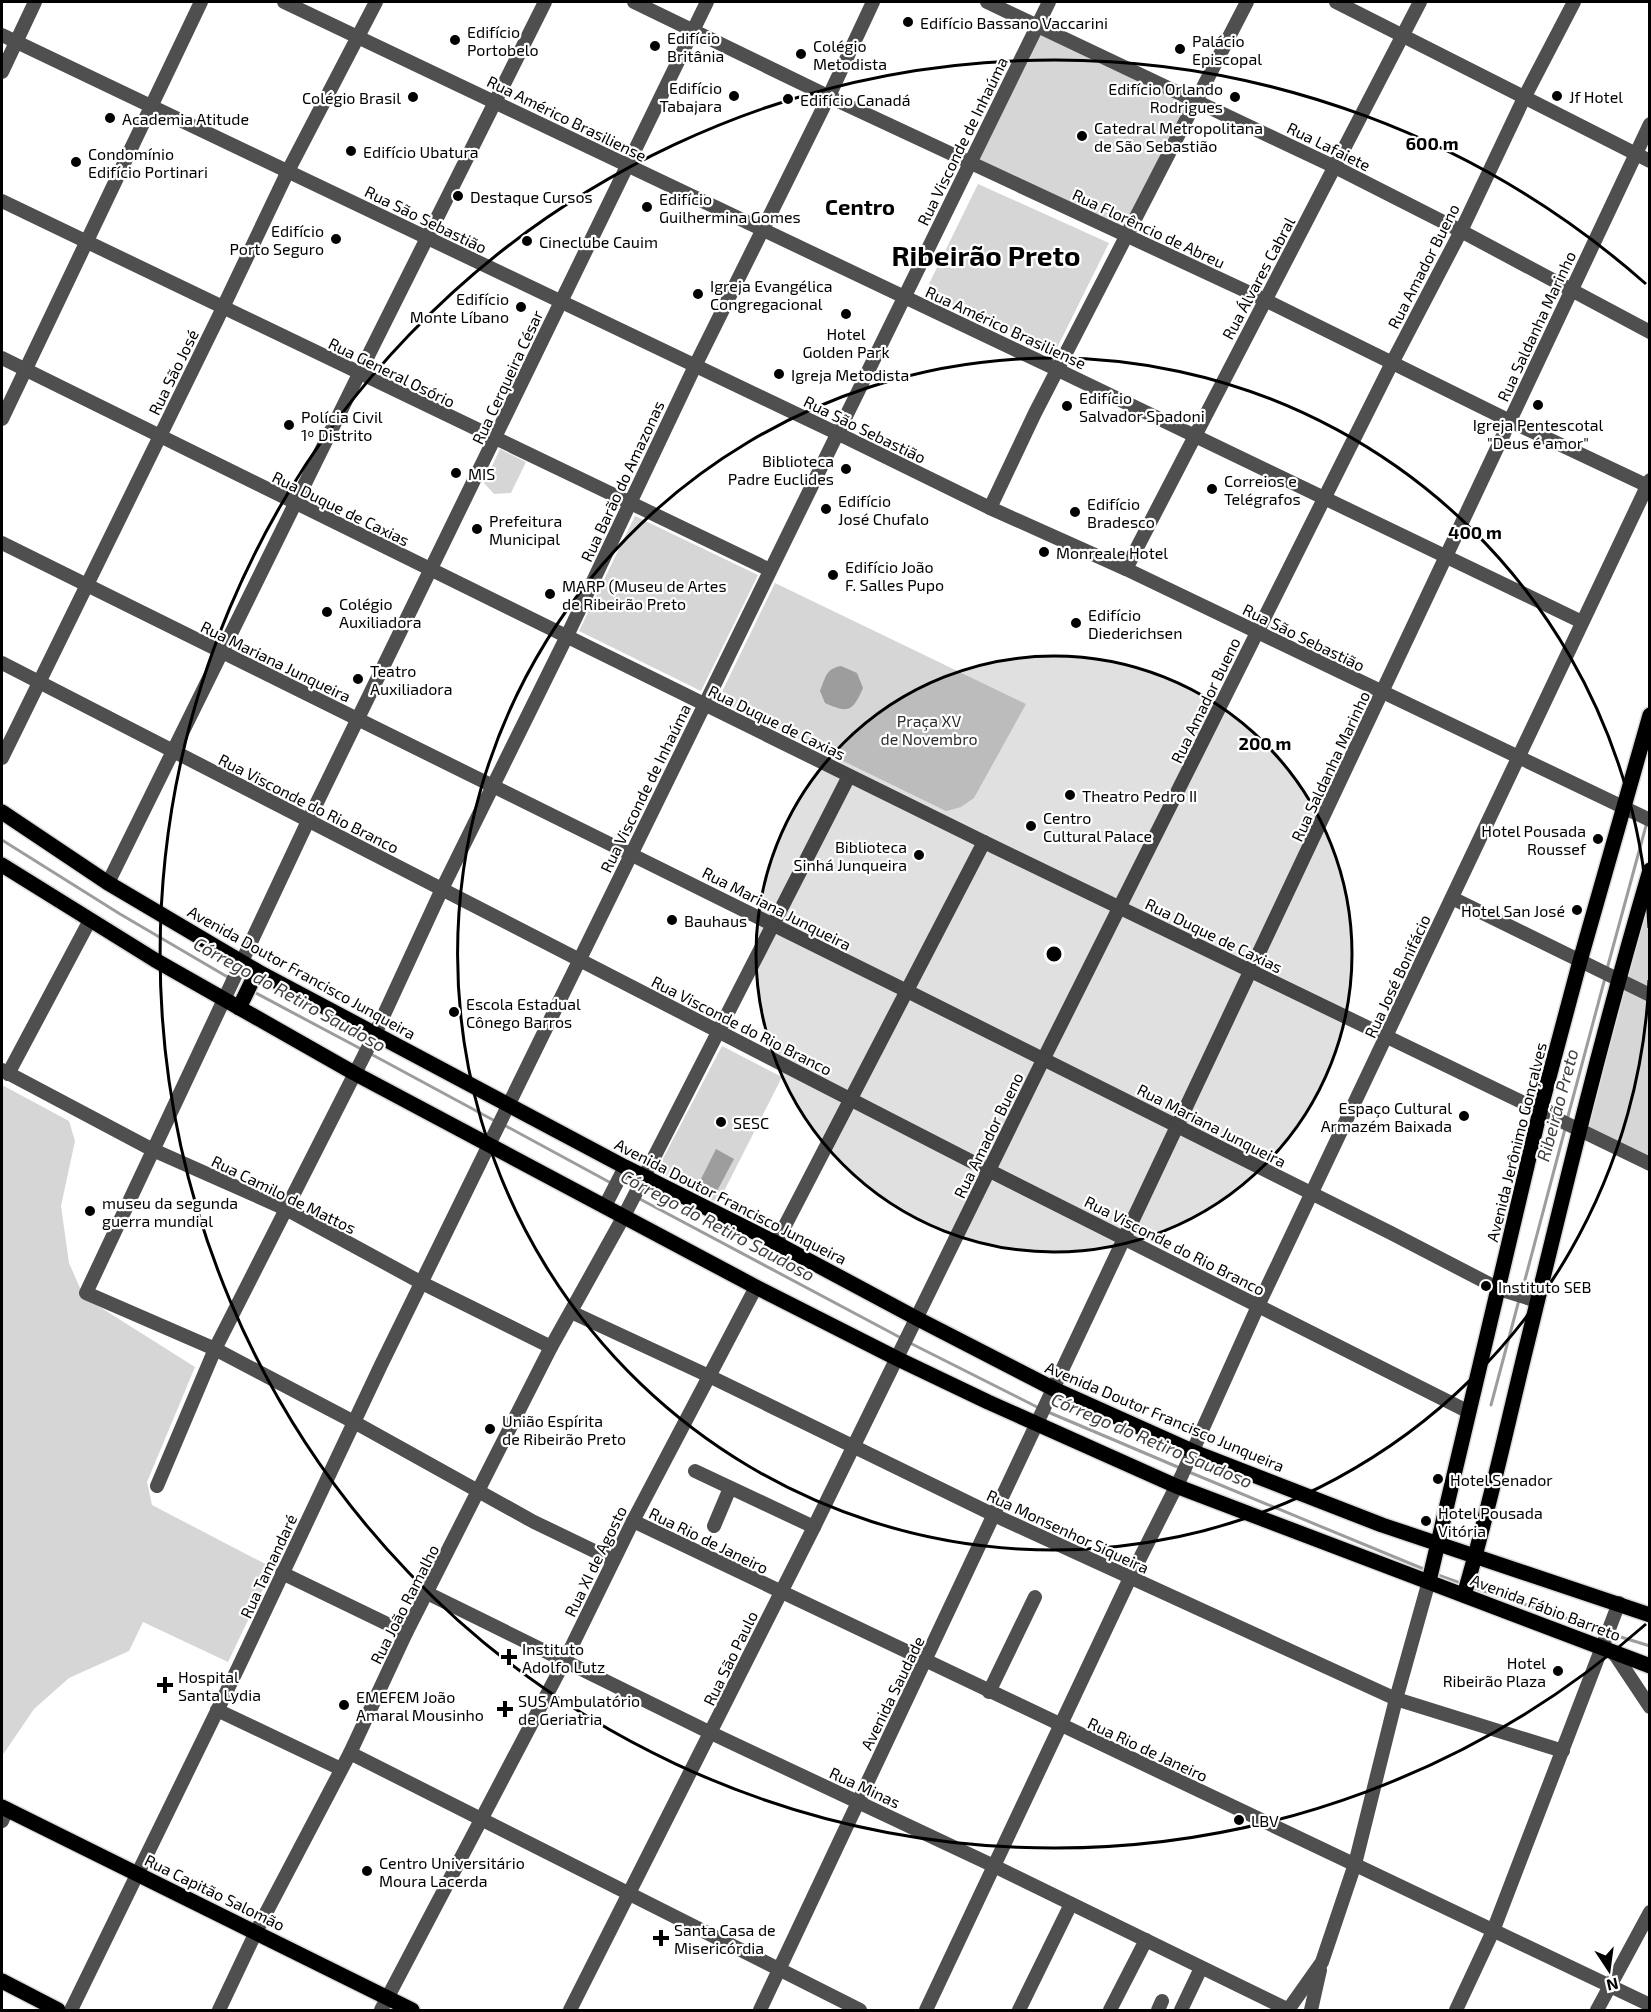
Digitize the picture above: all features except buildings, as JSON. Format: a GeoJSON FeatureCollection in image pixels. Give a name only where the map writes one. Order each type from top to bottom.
{"type":"FeatureCollection","features":[{"type":"Feature","properties":{"kind":"main road","name":"Avenida Jerônimo Gonçalves"},"geometry":{"type":"LineString","coordinates":[[1430,1578],[1469,1412],[1503,1291],[1544,1113],[1628,810],[1650,715]]}},
{"type":"Feature","properties":{"kind":"main road","name":"Avenida Doutor Francisco Junqueira"},"geometry":{"type":"LineString","coordinates":[[2,812],[108,883],[239,965],[641,1181],[776,1243],[915,1325],[1052,1393],[1190,1455],[1474,1560]]}},
{"type":"Feature","properties":{"kind":"main road"},"geometry":{"type":"LineString","coordinates":[[2,865],[90,920],[357,1068],[607,1202],[756,1287],[1038,1420],[1178,1481],[1430,1578]]}},
{"type":"Feature","properties":{"kind":"main road"},"geometry":{"type":"LineString","coordinates":[[1465,1591],[1574,1127],[1613,976],[1650,870]]}},
{"type":"Feature","properties":{"kind":"main road"},"geometry":{"type":"LineString","coordinates":[[241,1004],[256,974]]}},
{"type":"Feature","properties":{"kind":"main road","name":"Avenida Fábio Barreto"},"geometry":{"type":"LineString","coordinates":[[1474,1560],[1650,1615]]}},
{"type":"Feature","properties":{"kind":"main road","name":"Avenida Fábio Barreto"},"geometry":{"type":"LineString","coordinates":[[1430,1578],[1650,1666]]}},
{"type":"Feature","properties":{"kind":"main road","name":"Rua Capitão Salomão"},"geometry":{"type":"LineString","coordinates":[[3,1812],[256,1932],[384,2004],[412,2010]]}},
{"type":"Feature","properties":{"kind":"main road"},"geometry":{"type":"LineString","coordinates":[[2,1981],[58,2010]]}},
{"type":"Feature","properties":{"kind":"street"},"geometry":{"type":"LineString","coordinates":[[2,72],[35,2]]}},
{"type":"Feature","properties":{"kind":"street"},"geometry":{"type":"LineString","coordinates":[[2,419],[201,2]]}},
{"type":"Feature","properties":{"kind":"street","name":"Rua Américo Brasiliense"},"geometry":{"type":"LineString","coordinates":[[284,2],[1582,622]]}},
{"type":"Feature","properties":{"kind":"street","name":"Rua São José"},"geometry":{"type":"LineString","coordinates":[[2,758],[288,171],[376,2]]}},
{"type":"Feature","properties":{"kind":"street"},"geometry":{"type":"LineString","coordinates":[[108,883],[545,2]]}},
{"type":"Feature","properties":{"kind":"street","name":"Rua Florêncio de Abreu"},"geometry":{"type":"LineString","coordinates":[[634,2],[970,163],[1265,300],[1510,421],[1649,484]]}},
{"type":"Feature","properties":{"kind":"street","name":"Rua Cerqueira César"},"geometry":{"type":"LineString","coordinates":[[215,1349],[86,1293],[308,821],[708,2]]}},
{"type":"Feature","properties":{"kind":"street","name":"Rua Barão do Amazonas"},"geometry":{"type":"LineString","coordinates":[[157,1486],[215,1349],[372,1038],[442,889],[567,636],[695,366],[873,2]]}},
{"type":"Feature","properties":{"kind":"street","name":"Rua Lafaiete"},"geometry":{"type":"LineString","coordinates":[[987,2],[1335,167],[1650,332]]}},
{"type":"Feature","properties":{"kind":"street","name":"Rua Visconde de Inhaúma"},"geometry":{"type":"LineString","coordinates":[[490,1140],[1049,2]]}},
{"type":"Feature","properties":{"kind":"street"},"geometry":{"type":"LineString","coordinates":[[990,508],[1058,370],[1247,2]]}},
{"type":"Feature","properties":{"kind":"street"},"geometry":{"type":"LineString","coordinates":[[1336,2],[1650,161]]}},
{"type":"Feature","properties":{"kind":"street","name":"Rua Álvares Cabral"},"geometry":{"type":"LineString","coordinates":[[1126,569],[1420,2]]}},
{"type":"Feature","properties":{"kind":"street","name":"Rua Amador Bueno"},"geometry":{"type":"LineString","coordinates":[[915,1325],[1043,1059],[1392,363],[1461,231],[1524,98],[1574,2]]}},
{"type":"Feature","properties":{"kind":"street","name":"Rua São Sebastião"},"geometry":{"type":"LineString","coordinates":[[2,35],[990,508],[1126,569],[1650,820]]}},
{"type":"Feature","properties":{"kind":"street","name":"Rua Saldanha Marinho"},"geometry":{"type":"LineString","coordinates":[[1052,1393],[1650,124]]}},
{"type":"Feature","properties":{"kind":"street","name":"Rua General Osório"},"geometry":{"type":"LineString","coordinates":[[2,201],[85,243],[770,570]]}},
{"type":"Feature","properties":{"kind":"street","name":"Rua Duque de Caxias"},"geometry":{"type":"LineString","coordinates":[[2,358],[849,776],[1650,1164]]}},
{"type":"Feature","properties":{"kind":"street","name":"Rua José Bonifácio"},"geometry":{"type":"LineString","coordinates":[[926,2010],[1178,1481],[1518,755],[1649,484]]}},
{"type":"Feature","properties":{"kind":"street","name":"Rua Mariana Junqueira"},"geometry":{"type":"LineString","coordinates":[[2,543],[494,785],[1178,1126],[1503,1291],[1533,1300]]}},
{"type":"Feature","properties":{"kind":"street","name":"Rua Visconde do Rio Branco"},"geometry":{"type":"LineString","coordinates":[[2,663],[990,1171],[1469,1412]]}},
{"type":"Feature","properties":{"kind":"street","name":"Rua João Ramalho"},"geometry":{"type":"LineString","coordinates":[[219,2010],[256,1932],[342,1769],[406,1633],[551,1347],[625,1212],[849,776]]}},
{"type":"Feature","properties":{"kind":"street"},"geometry":{"type":"LineString","coordinates":[[776,1243],[984,842]]}},
{"type":"Feature","properties":{"kind":"street"},"geometry":{"type":"LineString","coordinates":[[1452,898],[1650,995]]}},
{"type":"Feature","properties":{"kind":"street"},"geometry":{"type":"LineString","coordinates":[[5,1072],[90,920]]}},
{"type":"Feature","properties":{"kind":"street","name":"Rua Camilo de Mattos"},"geometry":{"type":"LineString","coordinates":[[5,1072],[153,1150],[286,1209],[422,1283],[551,1347]]}},
{"type":"Feature","properties":{"kind":"street","name":"Rua Tamandaré"},"geometry":{"type":"LineString","coordinates":[[71,2010],[490,1140]]}},
{"type":"Feature","properties":{"kind":"street"},"geometry":{"type":"LineString","coordinates":[[607,1202],[623,1171]]}},
{"type":"Feature","properties":{"kind":"street","name":"Rua XI de Agosto"},"geometry":{"type":"LineString","coordinates":[[384,2004],[565,1660],[613,1560],[756,1287]]}},
{"type":"Feature","properties":{"kind":"street","name":"Rua Monsenhor Siqueira"},"geometry":{"type":"LineString","coordinates":[[571,1312],[709,1376],[994,1515],[1396,1699],[1563,1751]]}},
{"type":"Feature","properties":{"kind":"street","name":"Rua São Paulo"},"geometry":{"type":"LineString","coordinates":[[570,2010],[630,1895],[915,1325]]}},
{"type":"Feature","properties":{"kind":"street"},"geometry":{"type":"LineString","coordinates":[[215,1349],[354,1422],[534,1522],[613,1560]]}},
{"type":"Feature","properties":{"kind":"street","name":"Avenida Saudade"},"geometry":{"type":"LineString","coordinates":[[760,2010],[1052,1393]]}},
{"type":"Feature","properties":{"kind":"street"},"geometry":{"type":"LineString","coordinates":[[695,1471],[814,1527]]}},
{"type":"Feature","properties":{"kind":"street"},"geometry":{"type":"LineString","coordinates":[[714,1526],[730,1488]]}},
{"type":"Feature","properties":{"kind":"street","name":"Rua Rio de Janeiro"},"geometry":{"type":"LineString","coordinates":[[633,1521],[1650,2005]]}},
{"type":"Feature","properties":{"kind":"street"},"geometry":{"type":"LineString","coordinates":[[282,1573],[406,1633]]}},
{"type":"Feature","properties":{"kind":"street"},"geometry":{"type":"LineString","coordinates":[[1311,2010],[1322,1962],[1355,1864],[1396,1699],[1430,1578]]}},
{"type":"Feature","properties":{"kind":"street","name":"Rua Minas"},"geometry":{"type":"LineString","coordinates":[[427,1593],[1288,2010]]}},
{"type":"Feature","properties":{"kind":"street"},"geometry":{"type":"LineString","coordinates":[[989,1692],[1035,1597]]}},
{"type":"Feature","properties":{"kind":"street"},"geometry":{"type":"LineString","coordinates":[[1456,2010],[1493,1931],[1563,1751],[1607,1647],[1618,1606]]}},
{"type":"Feature","properties":{"kind":"street"},"geometry":{"type":"LineString","coordinates":[[1607,1647],[1650,1707]]}},
{"type":"Feature","properties":{"kind":"street"},"geometry":{"type":"LineString","coordinates":[[217,1710],[342,1769]]}},
{"type":"Feature","properties":{"kind":"street"},"geometry":{"type":"LineString","coordinates":[[350,1753],[860,2010]]}},
{"type":"Feature","properties":{"kind":"street"},"geometry":{"type":"LineString","coordinates":[[1019,2010],[1071,1904]]}},
{"type":"Feature","properties":{"kind":"street"},"geometry":{"type":"LineString","coordinates":[[1597,2010],[1650,1912]]}},
{"type":"Feature","properties":{"kind":"street"},"geometry":{"type":"LineString","coordinates":[[1110,2010],[1146,1940]]}},
{"type":"Feature","properties":{"kind":"street"},"geometry":{"type":"LineString","coordinates":[[1288,2010],[1322,1962]]}},
{"type":"Feature","properties":{"kind":"street"},"geometry":{"type":"LineString","coordinates":[[1181,2010],[1201,1968]]}},
{"type":"Feature","properties":{"kind":"green space"},"geometry":{"type":"Polygon","coordinates":[[[1040,33],[1183,99],[1188,105],[1123,229],[976,161],[1040,33]]]}},
{"type":"Feature","properties":{"kind":"green space"},"geometry":{"type":"Polygon","coordinates":[[[978,184],[1109,243],[1055,352],[925,292],[978,184]]]}},
{"type":"Feature","properties":{"kind":"green space"},"geometry":{"type":"Polygon","coordinates":[[[500,449],[526,462],[511,493],[494,494],[484,483],[500,449]]]}},
{"type":"Feature","properties":{"kind":"green space"},"geometry":{"type":"Polygon","coordinates":[[[635,516],[758,575],[701,691],[579,631],[635,516]]]}},
{"type":"Feature","properties":{"kind":"green space","name":"Praça XV de Novembro"},"geometry":{"type":"Polygon","coordinates":[[[775,583],[1026,704],[974,798],[961,807],[946,811],[718,700],[775,583]]]}},
{"type":"Feature","properties":{"kind":"green space"},"geometry":{"type":"Polygon","coordinates":[[[1649,888],[1649,990],[1623,976],[1649,888]]]}},
{"type":"Feature","properties":{"kind":"green space"},"geometry":{"type":"Polygon","coordinates":[[[1621,985],[1649,1000],[1649,1159],[1585,1127],[1621,985]]]}},
{"type":"Feature","properties":{"kind":"green space","name":"SESC"},"geometry":{"type":"Polygon","coordinates":[[[722,1046],[782,1077],[718,1203],[661,1173],[658,1168],[722,1046]]]}},
{"type":"Feature","properties":{"kind":"green space"},"geometry":{"type":"Polygon","coordinates":[[[2,1085],[69,1121],[75,1141],[61,1206],[69,1263],[84,1297],[195,1367],[147,1482],[152,1505],[273,1568],[228,1662],[143,1622],[129,1651],[69,1678],[34,1709],[2,1756],[2,1085]]]}},
{"type":"Feature","properties":{"kind":"shaded area"},"geometry":{"type":"Polygon","coordinates":[[[841,666],[857,673],[863,688],[853,706],[845,709],[825,703],[820,691],[829,671],[841,666]]]}},
{"type":"Feature","properties":{"kind":"shaded area"},"geometry":{"type":"Polygon","coordinates":[[[716,1149],[734,1159],[717,1191],[700,1181],[716,1149]]]}},
{"type":"Feature","properties":{"kind":"waterway","name":"Ribeirão Preto"},"geometry":{"type":"LineString","coordinates":[[1607,969],[1647,822]]}},
{"type":"Feature","properties":{"kind":"waterway","name":"Córrego do Retiro Saudoso"},"geometry":{"type":"LineString","coordinates":[[2,840],[120,914],[231,979]]}},
{"type":"Feature","properties":{"kind":"waterway","name":"Ribeirão Preto"},"geometry":{"type":"LineString","coordinates":[[1567,1120],[1605,978]]}},
{"type":"Feature","properties":{"kind":"waterway","name":"Córrego do Retiro Saudoso"},"geometry":{"type":"LineString","coordinates":[[252,991],[363,1050]]}},
{"type":"Feature","properties":{"kind":"waterway","name":"Córrego do Retiro Saudoso"},"geometry":{"type":"LineString","coordinates":[[369,1053],[495,1121]]}},
{"type":"Feature","properties":{"kind":"waterway","name":"Córrego do Retiro Saudoso"},"geometry":{"type":"LineString","coordinates":[[504,1125],[611,1183]]}},
{"type":"Feature","properties":{"kind":"waterway","name":"Ribeirão Preto"},"geometry":{"type":"LineString","coordinates":[[1522,1291],[1565,1129]]}},
{"type":"Feature","properties":{"kind":"waterway","name":"Córrego do Retiro Saudoso"},"geometry":{"type":"LineString","coordinates":[[638,1198],[903,1339]]}},
{"type":"Feature","properties":{"kind":"waterway","name":"Ribeirão Preto"},"geometry":{"type":"LineString","coordinates":[[1491,1405],[1519,1300]]}},
{"type":"Feature","properties":{"kind":"waterway","name":"Córrego do Retiro Saudoso"},"geometry":{"type":"LineString","coordinates":[[908,1342],[1039,1408]]}},
{"type":"Feature","properties":{"kind":"waterway","name":"Córrego do Retiro Saudoso"},"geometry":{"type":"LineString","coordinates":[[1048,1412],[1180,1468]]}},
{"type":"Feature","properties":{"kind":"waterway","name":"Córrego do Retiro Saudoso"},"geometry":{"type":"LineString","coordinates":[[1189,1472],[1426,1570]]}},
{"type":"Feature","properties":{"kind":"waterway","name":"Córrego do Retiro Saudoso"},"geometry":{"type":"LineString","coordinates":[[1435,1574],[1463,1584]]}},
{"type":"Feature","properties":{"kind":"waterway"},"geometry":{"type":"LineString","coordinates":[[1472,1587],[1605,1631]]}},
{"type":"Feature","properties":{"kind":"waterway"},"geometry":{"type":"LineString","coordinates":[[1611,1634],[1650,1646]]}},
{"type":"Feature","properties":{"kind":"place","name":"Edifício Bassano Vaccarini"},"geometry":{"type":"Point","coordinates":[908,22]}},
{"type":"Feature","properties":{"kind":"place","name":"Edifício Portobelo"},"geometry":{"type":"Point","coordinates":[455,40]}},
{"type":"Feature","properties":{"kind":"place","name":"Edifício Britânia"},"geometry":{"type":"Point","coordinates":[655,46]}},
{"type":"Feature","properties":{"kind":"place","name":"Palácio Episcopal"},"geometry":{"type":"Point","coordinates":[1180,49]}},
{"type":"Feature","properties":{"kind":"place","name":"Colégio Metodista"},"geometry":{"type":"Point","coordinates":[801,54]}},
{"type":"Feature","properties":{"kind":"place","name":"Edifício Tabajara"},"geometry":{"type":"Point","coordinates":[734,96]}},
{"type":"Feature","properties":{"kind":"place","name":"Jf Hotel"},"geometry":{"type":"Point","coordinates":[1557,96]}},
{"type":"Feature","properties":{"kind":"place","name":"Colégio Brasil"},"geometry":{"type":"Point","coordinates":[413,97]}},
{"type":"Feature","properties":{"kind":"place","name":"Edifício Orlando Rodrigues"},"geometry":{"type":"Point","coordinates":[1235,97]}},
{"type":"Feature","properties":{"kind":"place","name":"Edifício Canadá"},"geometry":{"type":"Point","coordinates":[788,99]}},
{"type":"Feature","properties":{"kind":"place","name":"Academia Atitude"},"geometry":{"type":"Point","coordinates":[110,118]}},
{"type":"Feature","properties":{"kind":"place","name":"Catedral Metropolitana de São Sebastião"},"geometry":{"type":"Point","coordinates":[1082,136]}},
{"type":"Feature","properties":{"kind":"place","name":"Edifício Ubatura"},"geometry":{"type":"Point","coordinates":[351,151]}},
{"type":"Feature","properties":{"kind":"place","name":"Condomínio Edifício Portinari"},"geometry":{"type":"Point","coordinates":[76,162]}},
{"type":"Feature","properties":{"kind":"place","name":"Destaque Cursos"},"geometry":{"type":"Point","coordinates":[458,196]}},
{"type":"Feature","properties":{"kind":"place","name":"Edifício Guilhermina Gomes"},"geometry":{"type":"Point","coordinates":[647,207]}},
{"type":"Feature","properties":{"kind":"place","name":"Edifício Porto Seguro"},"geometry":{"type":"Point","coordinates":[336,239]}},
{"type":"Feature","properties":{"kind":"place","name":"Cineclube Cauim"},"geometry":{"type":"Point","coordinates":[527,241]}},
{"type":"Feature","properties":{"kind":"place","name":"Igreja Evangélica Congregacional"},"geometry":{"type":"Point","coordinates":[698,294]}},
{"type":"Feature","properties":{"kind":"place","name":"Edifício Monte Líbano"},"geometry":{"type":"Point","coordinates":[521,307]}},
{"type":"Feature","properties":{"kind":"place","name":"Hotel Golden Park"},"geometry":{"type":"Point","coordinates":[846,314]}},
{"type":"Feature","properties":{"kind":"place","name":"Igreja Metodista"},"geometry":{"type":"Point","coordinates":[779,374]}},
{"type":"Feature","properties":{"kind":"place","name":"Igreja Pentescotal \"Deus é amor\""},"geometry":{"type":"Point","coordinates":[1538,405]}},
{"type":"Feature","properties":{"kind":"place","name":"Edifício Salvador Spadoni"},"geometry":{"type":"Point","coordinates":[1067,406]}},
{"type":"Feature","properties":{"kind":"place","name":"Polícia Civil 1º Distrito"},"geometry":{"type":"Point","coordinates":[289,425]}},
{"type":"Feature","properties":{"kind":"place","name":"Biblioteca Padre Euclides"},"geometry":{"type":"Point","coordinates":[846,469]}},
{"type":"Feature","properties":{"kind":"place","name":"MIS"},"geometry":{"type":"Point","coordinates":[456,473]}},
{"type":"Feature","properties":{"kind":"place","name":"Correios e Telégrafos"},"geometry":{"type":"Point","coordinates":[1212,489]}},
{"type":"Feature","properties":{"kind":"place","name":"Edifício José Chufalo"},"geometry":{"type":"Point","coordinates":[826,509]}},
{"type":"Feature","properties":{"kind":"place","name":"Edifício Bradesco"},"geometry":{"type":"Point","coordinates":[1075,512]}},
{"type":"Feature","properties":{"kind":"place","name":"Prefeitura Municipal"},"geometry":{"type":"Point","coordinates":[477,529]}},
{"type":"Feature","properties":{"kind":"place","name":"Monreale Hotel"},"geometry":{"type":"Point","coordinates":[1044,552]}},
{"type":"Feature","properties":{"kind":"place","name":"Edifício João F. Salles Pupo"},"geometry":{"type":"Point","coordinates":[833,575]}},
{"type":"Feature","properties":{"kind":"place","name":"MARP (Museu de Artes de Ribeirão Preto"},"geometry":{"type":"Point","coordinates":[550,594]}},
{"type":"Feature","properties":{"kind":"place","name":"Colégio Auxiliadora"},"geometry":{"type":"Point","coordinates":[327,612]}},
{"type":"Feature","properties":{"kind":"place","name":"Edifício Diederichsen"},"geometry":{"type":"Point","coordinates":[1076,623]}},
{"type":"Feature","properties":{"kind":"place","name":"Teatro Auxiliadora"},"geometry":{"type":"Point","coordinates":[358,679]}},
{"type":"Feature","properties":{"kind":"place","name":"Theatro Pedro II"},"geometry":{"type":"Point","coordinates":[1070,795]}},
{"type":"Feature","properties":{"kind":"place","name":"Centro Cultural Palace"},"geometry":{"type":"Point","coordinates":[1031,826]}},
{"type":"Feature","properties":{"kind":"place","name":"Hotel Pousada Roussef"},"geometry":{"type":"Point","coordinates":[1598,839]}},
{"type":"Feature","properties":{"kind":"place","name":"Biblioteca Sinhá Junqueira"},"geometry":{"type":"Point","coordinates":[919,855]}},
{"type":"Feature","properties":{"kind":"place","name":"Hotel San José"},"geometry":{"type":"Point","coordinates":[1577,910]}},
{"type":"Feature","properties":{"kind":"place","name":"Bauhaus"},"geometry":{"type":"Point","coordinates":[672,920]}},
{"type":"Feature","properties":{"kind":"place","name":"Escola Estadual Cônego Barros"},"geometry":{"type":"Point","coordinates":[454,1012]}},
{"type":"Feature","properties":{"kind":"place","name":"Espaço Cultural Armazém Baixada"},"geometry":{"type":"Point","coordinates":[1464,1116]}},
{"type":"Feature","properties":{"kind":"place","name":"SESC"},"geometry":{"type":"Point","coordinates":[721,1122]}},
{"type":"Feature","properties":{"kind":"place","name":"museu da segunda guerra mundial"},"geometry":{"type":"Point","coordinates":[90,1211]}},
{"type":"Feature","properties":{"kind":"place","name":"Instituto SEB"},"geometry":{"type":"Point","coordinates":[1486,1286]}},
{"type":"Feature","properties":{"kind":"place","name":"União Espírita de Ribeirão Preto"},"geometry":{"type":"Point","coordinates":[490,1429]}},
{"type":"Feature","properties":{"kind":"place","name":"Hotel Senador"},"geometry":{"type":"Point","coordinates":[1438,1479]}},
{"type":"Feature","properties":{"kind":"place","name":"Hotel Pousada Vitória"},"geometry":{"type":"Point","coordinates":[1426,1521]}},
{"type":"Feature","properties":{"kind":"place","name":"Instituto Adolfo Lutz"},"geometry":{"type":"Point","coordinates":[509,1657]}},
{"type":"Feature","properties":{"kind":"place","name":"Hotel Ribeirão Plaza"},"geometry":{"type":"Point","coordinates":[1558,1671]}},
{"type":"Feature","properties":{"kind":"place","name":"Hospital Santa Lydia"},"geometry":{"type":"Point","coordinates":[165,1685]}},
{"type":"Feature","properties":{"kind":"place","name":"EMEFEM João Amaral Mousinho"},"geometry":{"type":"Point","coordinates":[344,1705]}},
{"type":"Feature","properties":{"kind":"place","name":"SUS Ambulatório de Geriatria"},"geometry":{"type":"Point","coordinates":[505,1709]}},
{"type":"Feature","properties":{"kind":"place","name":"LBV"},"geometry":{"type":"Point","coordinates":[1239,1820]}},
{"type":"Feature","properties":{"kind":"place","name":"Centro Universitário Moura Lacerda"},"geometry":{"type":"Point","coordinates":[367,1871]}},
{"type":"Feature","properties":{"kind":"place","name":"Santa Casa de Misericórdia"},"geometry":{"type":"Point","coordinates":[661,1938]}},
{"type":"Feature","properties":{"kind":"district","name":"Centro"},"geometry":{"type":"Point","coordinates":[860,206]}},
{"type":"Feature","properties":{"kind":"district","name":"Ribeirão Preto"},"geometry":{"type":"Point","coordinates":[986,255]}}]}
